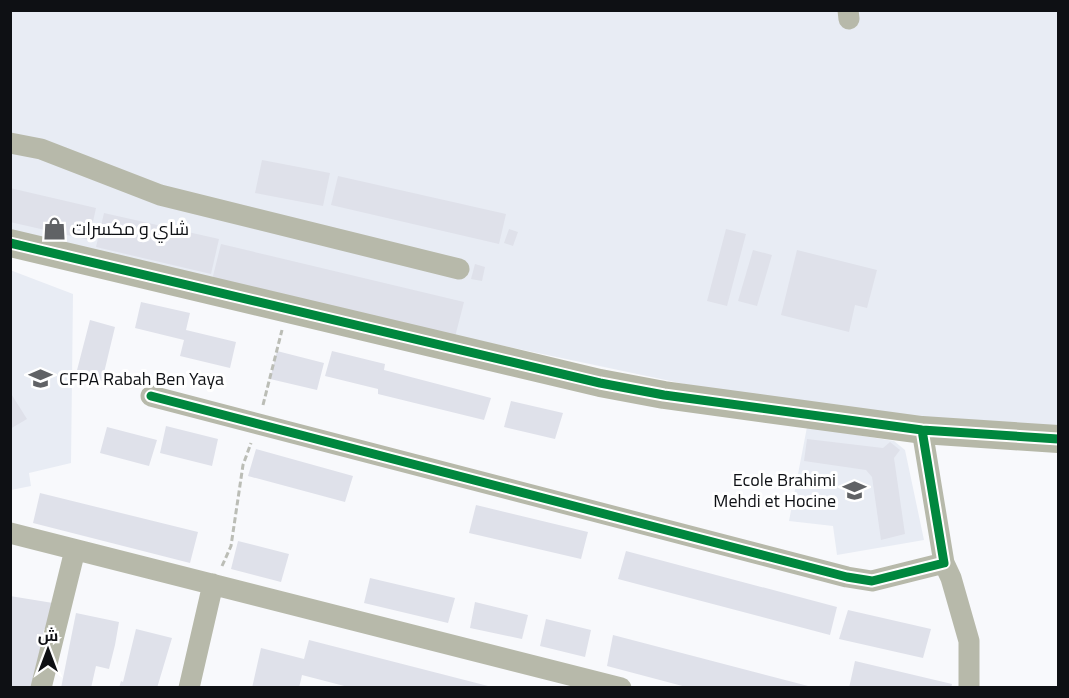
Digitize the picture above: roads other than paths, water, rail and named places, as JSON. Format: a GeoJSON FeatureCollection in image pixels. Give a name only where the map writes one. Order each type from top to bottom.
{"type":"FeatureCollection","features":[{"type":"Feature","properties":{"kind":"street"},"geometry":{"type":"LineString","coordinates":[[10,143],[41,149],[160,195],[459,269]]}},
{"type":"Feature","properties":{"kind":"street"},"geometry":{"type":"LineString","coordinates":[[10,243],[288,307],[600,383],[675,396],[922,430],[1059,440]]}},
{"type":"Feature","properties":{"kind":"street"},"geometry":{"type":"LineString","coordinates":[[151,396],[847,577],[872,581],[944,563]]}},
{"type":"Feature","properties":{"kind":"street"},"geometry":{"type":"LineString","coordinates":[[922,430],[944,563],[951,578],[969,641],[969,687]]}},
{"type":"Feature","properties":{"kind":"street"},"geometry":{"type":"LineString","coordinates":[[10,533],[621,687]]}},
{"type":"Feature","properties":{"kind":"street"},"geometry":{"type":"LineString","coordinates":[[41,687],[75,550]]}},
{"type":"Feature","properties":{"kind":"street"},"geometry":{"type":"LineString","coordinates":[[189,687],[213,584]]}},
{"type":"Feature","properties":{"kind":"place","name":"شاي و مكسرات"},"geometry":{"type":"Point","coordinates":[54,229]}},
{"type":"Feature","properties":{"kind":"place","name":"CFPA Rabah Ben Yaya"},"geometry":{"type":"Point","coordinates":[41,379]}},
{"type":"Feature","properties":{"kind":"place","name":"Ecole Brahimi Mehdi et Hocine"},"geometry":{"type":"Point","coordinates":[854,490]}}]}
